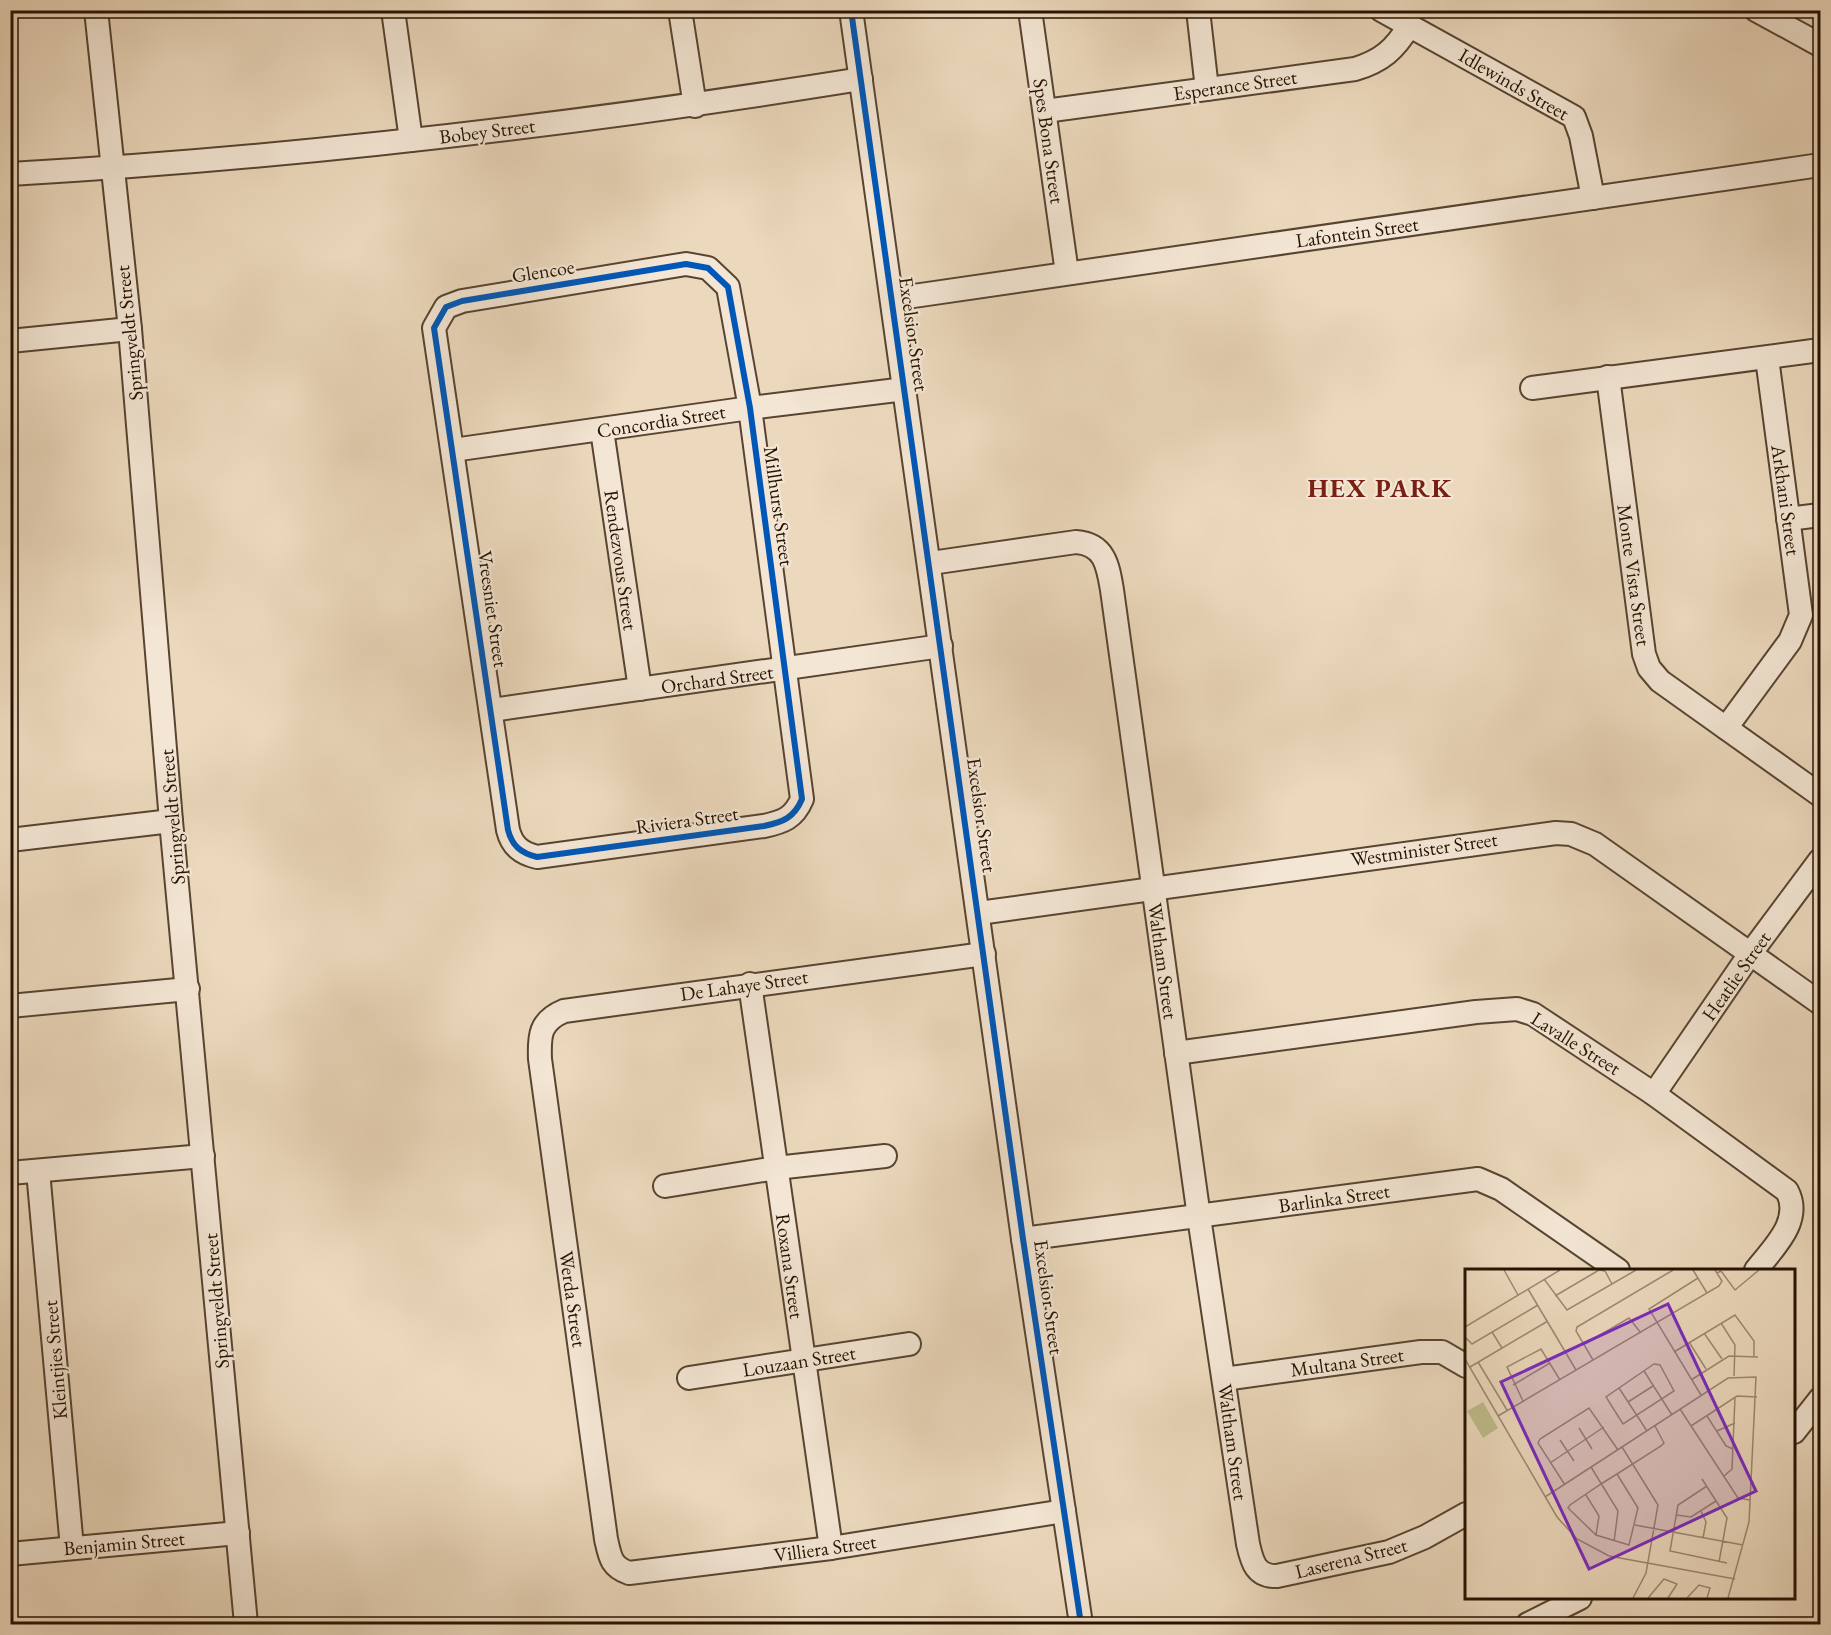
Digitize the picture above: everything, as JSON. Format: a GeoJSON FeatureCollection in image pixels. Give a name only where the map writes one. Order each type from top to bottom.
{"type":"FeatureCollection","features":[{"type":"Feature","properties":{"kind":"street","name":"Springveldt Street"},"geometry":{"type":"LineString","coordinates":[[96,10],[130,329],[171,821],[246,1624]]}},
{"type":"Feature","properties":{"kind":"street"},"geometry":{"type":"LineString","coordinates":[[393,10],[411,140]]}},
{"type":"Feature","properties":{"kind":"street"},"geometry":{"type":"LineString","coordinates":[[680,10],[695,106]]}},
{"type":"Feature","properties":{"kind":"street","name":"Excelsior Street"},"geometry":{"type":"LineString","coordinates":[[851,10],[931,563],[1023,1239],[1081,1624]]}},
{"type":"Feature","properties":{"kind":"street","name":"Spes Bona Street"},"geometry":{"type":"LineString","coordinates":[[1030,10],[1067,273]]}},
{"type":"Feature","properties":{"kind":"street"},"geometry":{"type":"LineString","coordinates":[[1198,10],[1207,89]]}},
{"type":"Feature","properties":{"kind":"street","name":"Idlewinds Street"},"geometry":{"type":"LineString","coordinates":[[1381,10],[1574,117],[1581,136],[1593,198]]}},
{"type":"Feature","properties":{"kind":"street"},"geometry":{"type":"LineString","coordinates":[[1756,10],[1821,45]]}},
{"type":"Feature","properties":{"kind":"street","name":"Esperance Street"},"geometry":{"type":"LineString","coordinates":[[1044,111],[1363,67],[1391,52],[1409,26]]}},
{"type":"Feature","properties":{"kind":"street","name":"Bobey Street"},"geometry":{"type":"LineString","coordinates":[[10,174],[112,168],[411,140],[695,106],[861,80]]}},
{"type":"Feature","properties":{"kind":"street","name":"Lafontein Street"},"geometry":{"type":"LineString","coordinates":[[893,299],[1821,165]]}},
{"type":"Feature","properties":{"kind":"street","name":"Glencoe"},"geometry":{"type":"LineString","coordinates":[[435,343],[437,319],[446,307],[453,303],[686,264]]}},
{"type":"Feature","properties":{"kind":"street","name":"Millhurst Street"},"geometry":{"type":"LineString","coordinates":[[686,264],[708,268],[728,287],[750,408],[800,780]]}},
{"type":"Feature","properties":{"kind":"street"},"geometry":{"type":"LineString","coordinates":[[10,341],[130,329]]}},
{"type":"Feature","properties":{"kind":"street","name":"Vreesniet Street"},"geometry":{"type":"LineString","coordinates":[[435,343],[510,838],[514,846],[529,855],[546,855]]}},
{"type":"Feature","properties":{"kind":"street"},"geometry":{"type":"LineString","coordinates":[[1532,388],[1821,350]]}},
{"type":"Feature","properties":{"kind":"street","name":"Arkhani Street"},"geometry":{"type":"LineString","coordinates":[[1726,728],[1790,641],[1798,624],[1800,607],[1767,358]]}},
{"type":"Feature","properties":{"kind":"street","name":"Monte Vista Street"},"geometry":{"type":"LineString","coordinates":[[1608,377],[1646,661],[1660,681],[1821,795]]}},
{"type":"Feature","properties":{"kind":"street","name":"Concordia Street"},"geometry":{"type":"LineString","coordinates":[[453,450],[750,408],[905,389]]}},
{"type":"Feature","properties":{"kind":"street","name":"Rendezvous Street"},"geometry":{"type":"LineString","coordinates":[[602,430],[640,689]]}},
{"type":"Feature","properties":{"kind":"street"},"geometry":{"type":"LineString","coordinates":[[1788,519],[1821,515]]}},
{"type":"Feature","properties":{"kind":"street","name":"Waltham Street"},"geometry":{"type":"LineString","coordinates":[[931,563],[1076,542],[1094,546],[1104,556],[1112,590],[1199,1217],[1248,1544]]}},
{"type":"Feature","properties":{"kind":"street","name":"Orchard Street"},"geometry":{"type":"LineString","coordinates":[[492,710],[941,646]]}},
{"type":"Feature","properties":{"kind":"street","name":"Riviera Street"},"geometry":{"type":"LineString","coordinates":[[546,855],[779,822],[795,814],[799,807],[802,799],[800,780]]}},
{"type":"Feature","properties":{"kind":"street"},"geometry":{"type":"LineString","coordinates":[[11,835],[171,821]]}},
{"type":"Feature","properties":{"kind":"street","name":"Westminister Street"},"geometry":{"type":"LineString","coordinates":[[979,913],[1556,833],[1571,834],[1594,844],[1821,1003]]}},
{"type":"Feature","properties":{"kind":"street","name":"Heatlie Street"},"geometry":{"type":"LineString","coordinates":[[1654,1094],[1750,954],[1821,860]]}},
{"type":"Feature","properties":{"kind":"street","name":"De Lahaye Street"},"geometry":{"type":"LineString","coordinates":[[540,1059],[542,1026],[548,1019],[564,1011],[984,954]]}},
{"type":"Feature","properties":{"kind":"street","name":"Roxana Street"},"geometry":{"type":"LineString","coordinates":[[750,984],[831,1548]]}},
{"type":"Feature","properties":{"kind":"street"},"geometry":{"type":"LineString","coordinates":[[10,1006],[188,989]]}},
{"type":"Feature","properties":{"kind":"street","name":"Lavalle Street"},"geometry":{"type":"LineString","coordinates":[[1176,1053],[1517,1009],[1540,1016],[1654,1094],[1787,1191],[1792,1210],[1790,1222],[1784,1234],[1757,1269]]}},
{"type":"Feature","properties":{"kind":"street","name":"Werda Street"},"geometry":{"type":"LineString","coordinates":[[540,1059],[606,1539]]}},
{"type":"Feature","properties":{"kind":"street"},"geometry":{"type":"LineString","coordinates":[[10,1173],[203,1156]]}},
{"type":"Feature","properties":{"kind":"street"},"geometry":{"type":"LineString","coordinates":[[665,1186],[776,1168],[885,1156]]}},
{"type":"Feature","properties":{"kind":"street","name":"Kleintjies Street"},"geometry":{"type":"LineString","coordinates":[[38,1171],[72,1548]]}},
{"type":"Feature","properties":{"kind":"street","name":"Barlinka Street"},"geometry":{"type":"LineString","coordinates":[[1023,1239],[1479,1179],[1501,1189],[1617,1269]]}},
{"type":"Feature","properties":{"kind":"street","name":"Louzaan Street"},"geometry":{"type":"LineString","coordinates":[[689,1378],[909,1344]]}},
{"type":"Feature","properties":{"kind":"street","name":"Multana Street"},"geometry":{"type":"LineString","coordinates":[[1224,1379],[1421,1352],[1442,1352],[1465,1365]]}},
{"type":"Feature","properties":{"kind":"street"},"geometry":{"type":"LineString","coordinates":[[1795,1431],[1821,1399]]}},
{"type":"Feature","properties":{"kind":"street","name":"Villiera Street"},"geometry":{"type":"LineString","coordinates":[[606,1539],[610,1558],[615,1566],[629,1573],[831,1548],[1064,1511]]}},
{"type":"Feature","properties":{"kind":"street","name":"Laserena Street"},"geometry":{"type":"LineString","coordinates":[[1248,1544],[1257,1569],[1263,1574],[1277,1576],[1389,1552],[1425,1537],[1465,1515]]}},
{"type":"Feature","properties":{"kind":"street","name":"Benjamin Street"},"geometry":{"type":"LineString","coordinates":[[10,1554],[237,1533]]}},
{"type":"Feature","properties":{"kind":"street"},"geometry":{"type":"LineString","coordinates":[[1528,1624],[1578,1599]]}},
{"type":"Feature","properties":{"kind":"cycle path"},"geometry":{"type":"LineString","coordinates":[[851,10],[1023,1239],[1081,1624]]}},
{"type":"Feature","properties":{"kind":"cycle path"},"geometry":{"type":"LineString","coordinates":[[686,264],[708,268],[728,287],[750,408],[802,799],[795,811],[787,818],[764,826],[537,857],[518,848],[508,830],[434,328],[446,307],[462,301],[686,264]]}},
{"type":"Feature","properties":{"kind":"district","name":"HEX PARK"},"geometry":{"type":"Point","coordinates":[1380,488]}}]}
